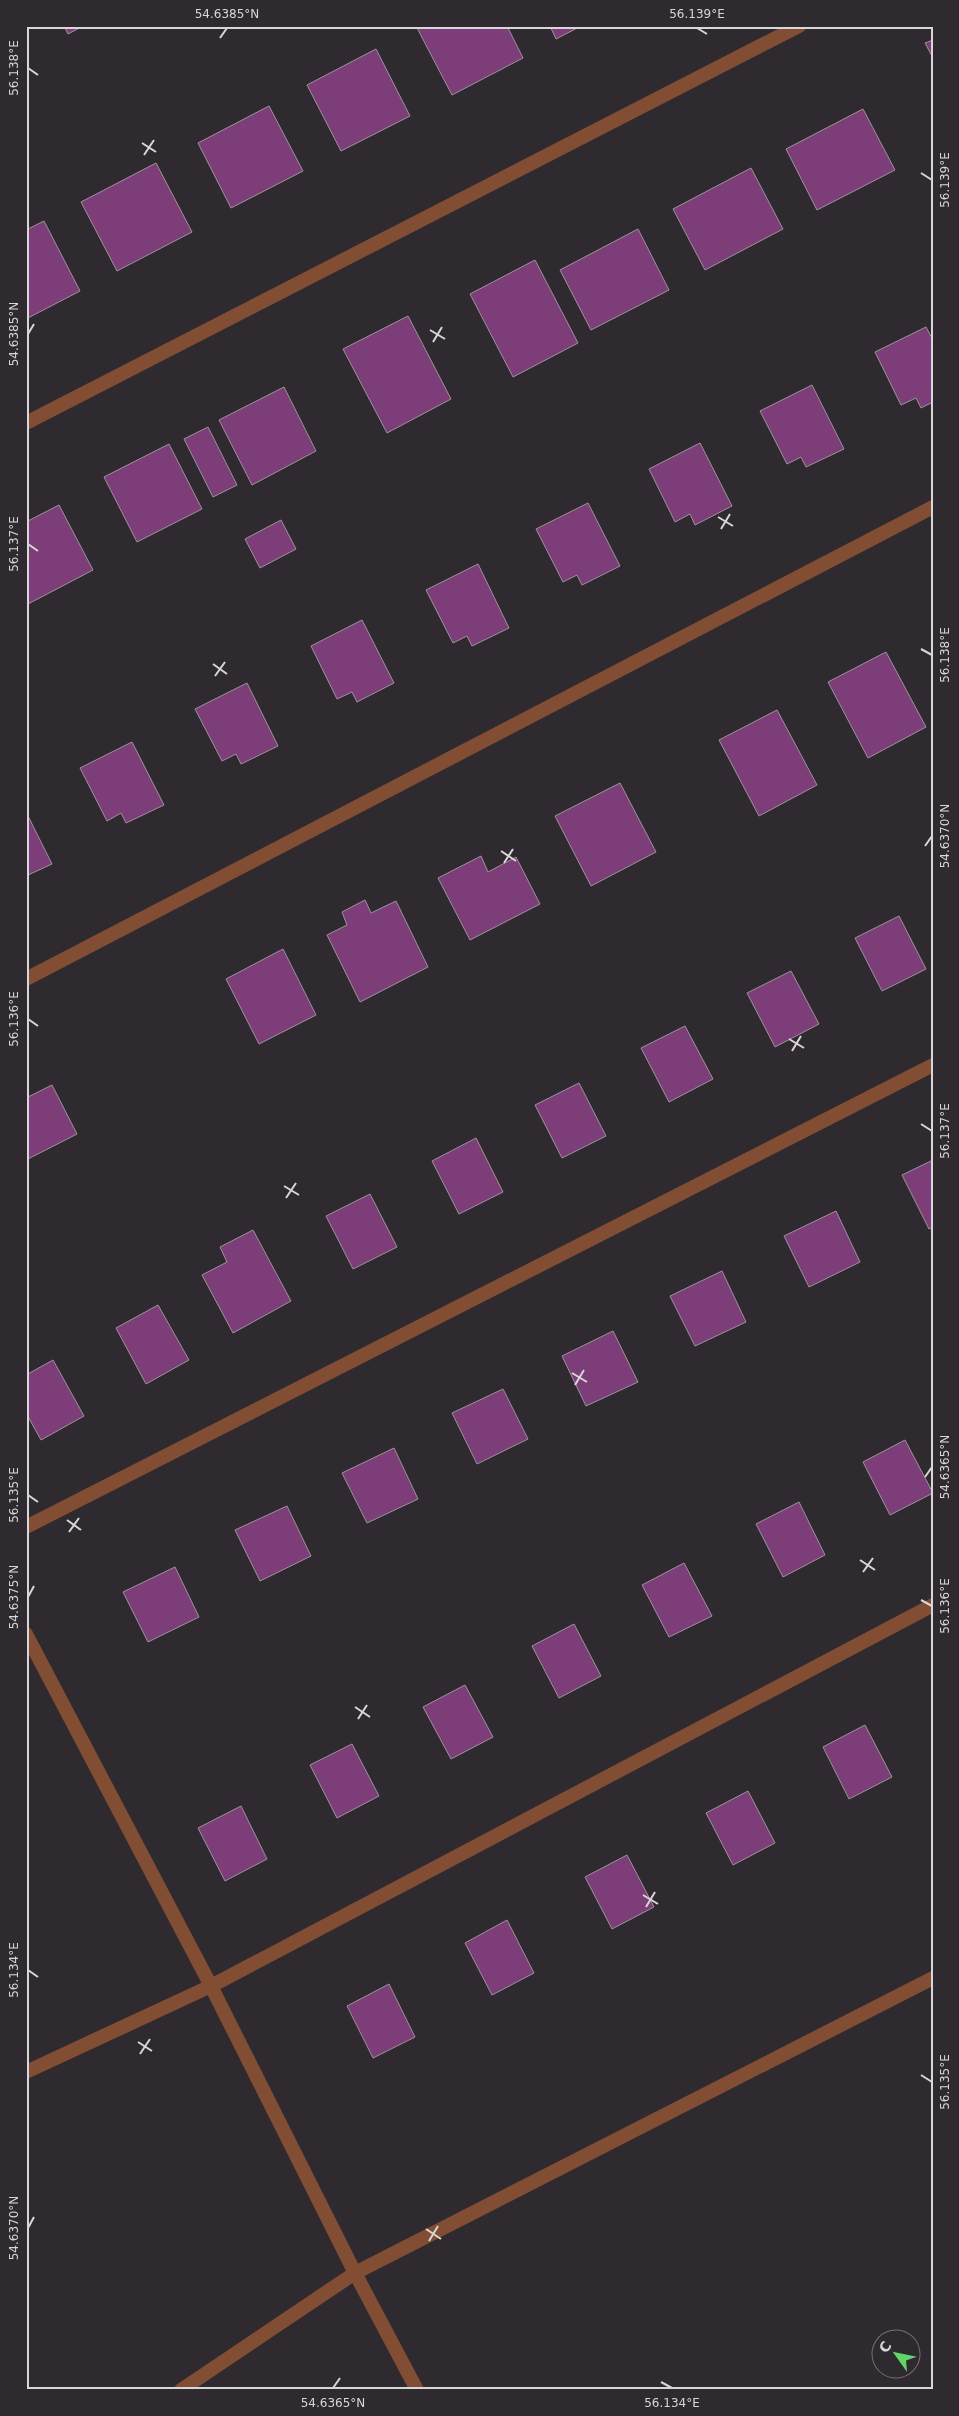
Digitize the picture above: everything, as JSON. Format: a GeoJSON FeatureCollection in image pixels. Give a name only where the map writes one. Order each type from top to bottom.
{"type":"FeatureCollection","features":[{"type":"Feature","properties":{"kind":"street"},"geometry":{"type":"LineString","coordinates":[[26,423],[799,26]]}},
{"type":"Feature","properties":{"kind":"street"},"geometry":{"type":"LineString","coordinates":[[26,979],[933,507]]}},
{"type":"Feature","properties":{"kind":"street"},"geometry":{"type":"LineString","coordinates":[[26,1527],[933,1065]]}},
{"type":"Feature","properties":{"kind":"street"},"geometry":{"type":"LineString","coordinates":[[26,2072],[212,1986],[933,1605]]}},
{"type":"Feature","properties":{"kind":"street"},"geometry":{"type":"LineString","coordinates":[[26,1634],[212,1986],[355,2273],[417,2390]]}},
{"type":"Feature","properties":{"kind":"street"},"geometry":{"type":"LineString","coordinates":[[181,2390],[355,2273],[933,1978]]}},
{"type":"Feature","properties":{"kind":"building"},"geometry":{"type":"Polygon","coordinates":[[[64,26],[83,26],[68,34],[64,26]]]}},
{"type":"Feature","properties":{"kind":"building"},"geometry":{"type":"Polygon","coordinates":[[[416,26],[507,26],[523,58],[452,95],[416,26]]]}},
{"type":"Feature","properties":{"kind":"building"},"geometry":{"type":"Polygon","coordinates":[[[550,26],[581,26],[556,39],[550,26]]]}},
{"type":"Feature","properties":{"kind":"building"},"geometry":{"type":"Polygon","coordinates":[[[933,40],[933,58],[925,43],[933,40]]]}},
{"type":"Feature","properties":{"kind":"building"},"geometry":{"type":"Polygon","coordinates":[[[376,49],[410,116],[341,151],[307,85],[376,49]]]}},
{"type":"Feature","properties":{"kind":"building"},"geometry":{"type":"Polygon","coordinates":[[[269,106],[303,171],[231,208],[198,143],[269,106]]]}},
{"type":"Feature","properties":{"kind":"building"},"geometry":{"type":"Polygon","coordinates":[[[863,109],[895,170],[817,210],[786,149],[863,109]]]}},
{"type":"Feature","properties":{"kind":"building"},"geometry":{"type":"Polygon","coordinates":[[[156,163],[192,232],[117,271],[81,202],[156,163]]]}},
{"type":"Feature","properties":{"kind":"building"},"geometry":{"type":"Polygon","coordinates":[[[751,168],[783,229],[705,270],[673,209],[751,168]]]}},
{"type":"Feature","properties":{"kind":"building"},"geometry":{"type":"Polygon","coordinates":[[[44,221],[80,291],[26,319],[26,230],[44,221]]]}},
{"type":"Feature","properties":{"kind":"building"},"geometry":{"type":"Polygon","coordinates":[[[638,229],[669,290],[591,330],[560,270],[638,229]]]}},
{"type":"Feature","properties":{"kind":"building"},"geometry":{"type":"Polygon","coordinates":[[[535,260],[578,343],[513,377],[470,294],[535,260]]]}},
{"type":"Feature","properties":{"kind":"building"},"geometry":{"type":"Polygon","coordinates":[[[408,316],[451,399],[387,433],[343,349],[408,316]]]}},
{"type":"Feature","properties":{"kind":"building"},"geometry":{"type":"Polygon","coordinates":[[[926,327],[933,340],[933,402],[921,408],[916,398],[901,405],[875,352],[926,327]]]}},
{"type":"Feature","properties":{"kind":"building"},"geometry":{"type":"Polygon","coordinates":[[[812,385],[844,449],[806,467],[801,457],[787,464],[760,411],[812,385]]]}},
{"type":"Feature","properties":{"kind":"building"},"geometry":{"type":"Polygon","coordinates":[[[284,387],[316,451],[252,485],[219,420],[284,387]]]}},
{"type":"Feature","properties":{"kind":"building"},"geometry":{"type":"Polygon","coordinates":[[[208,427],[237,485],[213,497],[184,439],[208,427]]]}},
{"type":"Feature","properties":{"kind":"building"},"geometry":{"type":"Polygon","coordinates":[[[700,443],[732,506],[695,525],[690,514],[675,522],[649,469],[700,443]]]}},
{"type":"Feature","properties":{"kind":"building"},"geometry":{"type":"Polygon","coordinates":[[[169,444],[202,509],[137,542],[104,477],[169,444]]]}},
{"type":"Feature","properties":{"kind":"building"},"geometry":{"type":"Polygon","coordinates":[[[588,503],[620,566],[582,585],[577,575],[563,582],[536,529],[588,503]]]}},
{"type":"Feature","properties":{"kind":"building"},"geometry":{"type":"Polygon","coordinates":[[[59,505],[93,570],[28,604],[26,600],[26,522],[59,505]]]}},
{"type":"Feature","properties":{"kind":"building"},"geometry":{"type":"Polygon","coordinates":[[[281,520],[296,549],[260,568],[245,539],[281,520]]]}},
{"type":"Feature","properties":{"kind":"building"},"geometry":{"type":"Polygon","coordinates":[[[478,564],[509,628],[472,646],[467,636],[453,643],[426,590],[478,564]]]}},
{"type":"Feature","properties":{"kind":"building"},"geometry":{"type":"Polygon","coordinates":[[[362,620],[394,683],[357,702],[352,692],[337,699],[311,646],[362,620]]]}},
{"type":"Feature","properties":{"kind":"building"},"geometry":{"type":"Polygon","coordinates":[[[886,652],[926,727],[868,758],[828,682],[886,652]]]}},
{"type":"Feature","properties":{"kind":"building"},"geometry":{"type":"Polygon","coordinates":[[[247,683],[278,746],[241,764],[236,754],[222,761],[195,709],[247,683]]]}},
{"type":"Feature","properties":{"kind":"building"},"geometry":{"type":"Polygon","coordinates":[[[777,710],[817,785],[759,816],[719,740],[777,710]]]}},
{"type":"Feature","properties":{"kind":"building"},"geometry":{"type":"Polygon","coordinates":[[[132,742],[164,805],[126,823],[121,813],[107,821],[80,768],[132,742]]]}},
{"type":"Feature","properties":{"kind":"building"},"geometry":{"type":"Polygon","coordinates":[[[620,783],[656,852],[591,886],[555,816],[620,783]]]}},
{"type":"Feature","properties":{"kind":"building"},"geometry":{"type":"Polygon","coordinates":[[[26,812],[52,864],[26,876],[26,812]]]}},
{"type":"Feature","properties":{"kind":"building"},"geometry":{"type":"Polygon","coordinates":[[[481,856],[488,872],[516,857],[540,904],[470,940],[438,878],[481,856]]]}},
{"type":"Feature","properties":{"kind":"building"},"geometry":{"type":"Polygon","coordinates":[[[365,900],[371,913],[396,901],[428,967],[360,1002],[327,935],[347,925],[342,912],[365,900]]]}},
{"type":"Feature","properties":{"kind":"building"},"geometry":{"type":"Polygon","coordinates":[[[899,916],[926,969],[882,991],[855,938],[899,916]]]}},
{"type":"Feature","properties":{"kind":"building"},"geometry":{"type":"Polygon","coordinates":[[[283,949],[316,1015],[259,1044],[226,979],[283,949]]]}},
{"type":"Feature","properties":{"kind":"building"},"geometry":{"type":"Polygon","coordinates":[[[791,971],[819,1024],[775,1047],[747,993],[791,971]]]}},
{"type":"Feature","properties":{"kind":"building"},"geometry":{"type":"Polygon","coordinates":[[[685,1026],[713,1079],[669,1102],[641,1048],[685,1026]]]}},
{"type":"Feature","properties":{"kind":"building"},"geometry":{"type":"Polygon","coordinates":[[[579,1083],[606,1136],[562,1158],[535,1105],[579,1083]]]}},
{"type":"Feature","properties":{"kind":"building"},"geometry":{"type":"Polygon","coordinates":[[[52,1085],[77,1134],[26,1160],[26,1098],[52,1085]]]}},
{"type":"Feature","properties":{"kind":"building"},"geometry":{"type":"Polygon","coordinates":[[[476,1138],[503,1192],[459,1214],[432,1161],[476,1138]]]}},
{"type":"Feature","properties":{"kind":"building"},"geometry":{"type":"Polygon","coordinates":[[[933,1160],[933,1227],[929,1229],[902,1175],[933,1160]]]}},
{"type":"Feature","properties":{"kind":"building"},"geometry":{"type":"Polygon","coordinates":[[[370,1194],[397,1247],[353,1269],[326,1216],[370,1194]]]}},
{"type":"Feature","properties":{"kind":"building"},"geometry":{"type":"Polygon","coordinates":[[[836,1211],[860,1262],[809,1287],[784,1236],[836,1211]]]}},
{"type":"Feature","properties":{"kind":"building"},"geometry":{"type":"Polygon","coordinates":[[[253,1230],[291,1301],[233,1333],[202,1275],[227,1262],[220,1247],[253,1230]]]}},
{"type":"Feature","properties":{"kind":"building"},"geometry":{"type":"Polygon","coordinates":[[[722,1271],[746,1322],[695,1346],[670,1296],[722,1271]]]}},
{"type":"Feature","properties":{"kind":"building"},"geometry":{"type":"Polygon","coordinates":[[[158,1305],[189,1360],[146,1384],[116,1328],[158,1305]]]}},
{"type":"Feature","properties":{"kind":"building"},"geometry":{"type":"Polygon","coordinates":[[[613,1331],[638,1382],[586,1406],[562,1356],[613,1331]]]}},
{"type":"Feature","properties":{"kind":"building"},"geometry":{"type":"Polygon","coordinates":[[[53,1360],[84,1416],[41,1440],[26,1413],[26,1375],[53,1360]]]}},
{"type":"Feature","properties":{"kind":"building"},"geometry":{"type":"Polygon","coordinates":[[[503,1389],[528,1439],[477,1464],[452,1413],[503,1389]]]}},
{"type":"Feature","properties":{"kind":"building"},"geometry":{"type":"Polygon","coordinates":[[[905,1440],[933,1493],[890,1515],[863,1462],[905,1440]]]}},
{"type":"Feature","properties":{"kind":"building"},"geometry":{"type":"Polygon","coordinates":[[[394,1448],[418,1499],[367,1523],[342,1473],[394,1448]]]}},
{"type":"Feature","properties":{"kind":"building"},"geometry":{"type":"Polygon","coordinates":[[[799,1502],[825,1555],[783,1577],[756,1524],[799,1502]]]}},
{"type":"Feature","properties":{"kind":"building"},"geometry":{"type":"Polygon","coordinates":[[[287,1506],[311,1556],[260,1581],[235,1530],[287,1506]]]}},
{"type":"Feature","properties":{"kind":"building"},"geometry":{"type":"Polygon","coordinates":[[[684,1563],[712,1616],[669,1637],[642,1585],[684,1563]]]}},
{"type":"Feature","properties":{"kind":"building"},"geometry":{"type":"Polygon","coordinates":[[[175,1567],[199,1617],[148,1642],[123,1592],[175,1567]]]}},
{"type":"Feature","properties":{"kind":"building"},"geometry":{"type":"Polygon","coordinates":[[[574,1624],[601,1676],[559,1698],[532,1646],[574,1624]]]}},
{"type":"Feature","properties":{"kind":"building"},"geometry":{"type":"Polygon","coordinates":[[[465,1685],[493,1737],[451,1759],[423,1707],[465,1685]]]}},
{"type":"Feature","properties":{"kind":"building"},"geometry":{"type":"Polygon","coordinates":[[[865,1725],[892,1777],[849,1799],[823,1747],[865,1725]]]}},
{"type":"Feature","properties":{"kind":"building"},"geometry":{"type":"Polygon","coordinates":[[[352,1744],[379,1796],[337,1818],[310,1765],[352,1744]]]}},
{"type":"Feature","properties":{"kind":"building"},"geometry":{"type":"Polygon","coordinates":[[[748,1791],[775,1843],[733,1865],[706,1813],[748,1791]]]}},
{"type":"Feature","properties":{"kind":"building"},"geometry":{"type":"Polygon","coordinates":[[[241,1806],[267,1859],[225,1881],[198,1828],[241,1806]]]}},
{"type":"Feature","properties":{"kind":"building"},"geometry":{"type":"Polygon","coordinates":[[[627,1855],[654,1907],[612,1929],[585,1877],[627,1855]]]}},
{"type":"Feature","properties":{"kind":"building"},"geometry":{"type":"Polygon","coordinates":[[[507,1920],[534,1973],[492,1995],[465,1943],[507,1920]]]}},
{"type":"Feature","properties":{"kind":"building"},"geometry":{"type":"Polygon","coordinates":[[[389,1984],[415,2037],[373,2058],[347,2006],[389,1984]]]}}]}
